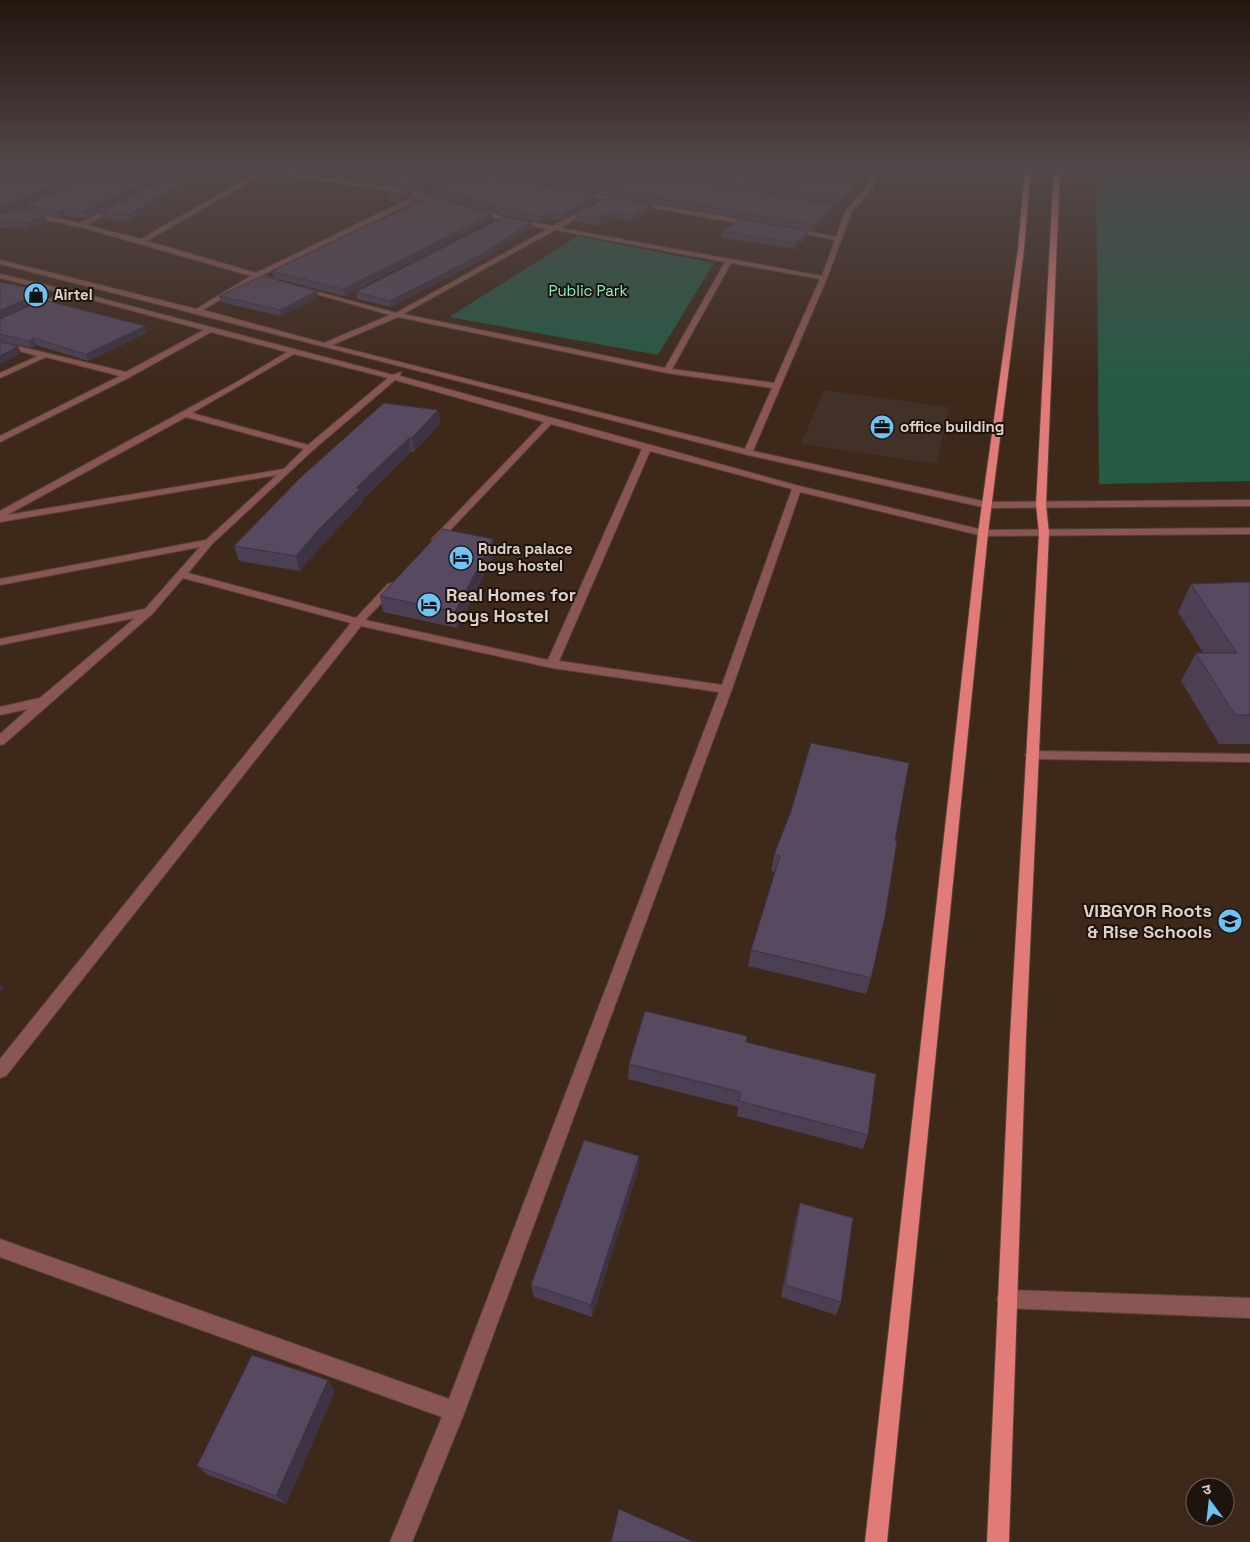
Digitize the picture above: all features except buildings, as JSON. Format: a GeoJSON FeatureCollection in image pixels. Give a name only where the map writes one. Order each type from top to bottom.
{"type":"FeatureCollection","features":[{"type":"Feature","properties":{"kind":"main road"},"geometry":{"type":"LineString","coordinates":[[876,1542],[983,534],[1022,239]]}},
{"type":"Feature","properties":{"kind":"main road"},"geometry":{"type":"LineString","coordinates":[[998,1542],[1006,1299],[1031,755],[1044,533],[1041,505],[1054,239]]}},
{"type":"Feature","properties":{"kind":"street"},"geometry":{"type":"LineString","coordinates":[[137,239],[282,283]]}},
{"type":"Feature","properties":{"kind":"street"},"geometry":{"type":"LineString","coordinates":[[197,311],[254,276],[332,239]]}},
{"type":"Feature","properties":{"kind":"street"},"geometry":{"type":"LineString","coordinates":[[325,345],[397,314],[535,239]]}},
{"type":"Feature","properties":{"kind":"street"},"geometry":{"type":"LineString","coordinates":[[613,239],[824,278]]}},
{"type":"Feature","properties":{"kind":"street"},"geometry":{"type":"LineString","coordinates":[[748,452],[824,278],[839,239]]}},
{"type":"Feature","properties":{"kind":"street"},"geometry":{"type":"LineString","coordinates":[[668,371],[729,261]]}},
{"type":"Feature","properties":{"kind":"street"},"geometry":{"type":"LineString","coordinates":[[0,262],[748,452],[987,505],[1250,503]]}},
{"type":"Feature","properties":{"kind":"street"},"geometry":{"type":"LineString","coordinates":[[0,276],[69,292],[393,377],[797,488],[983,534],[1250,531]]}},
{"type":"Feature","properties":{"kind":"street"},"geometry":{"type":"LineString","coordinates":[[291,285],[397,314],[668,371],[777,386]]}},
{"type":"Feature","properties":{"kind":"street"},"geometry":{"type":"LineString","coordinates":[[26,312],[69,292]]}},
{"type":"Feature","properties":{"kind":"street"},"geometry":{"type":"LineString","coordinates":[[346,300],[355,295]]}},
{"type":"Feature","properties":{"kind":"street"},"geometry":{"type":"LineString","coordinates":[[0,439],[127,376],[210,330]]}},
{"type":"Feature","properties":{"kind":"street"},"geometry":{"type":"LineString","coordinates":[[0,344],[127,376]]}},
{"type":"Feature","properties":{"kind":"street"},"geometry":{"type":"LineString","coordinates":[[0,515],[240,384],[294,351]]}},
{"type":"Feature","properties":{"kind":"street"},"geometry":{"type":"LineString","coordinates":[[0,376],[43,356]]}},
{"type":"Feature","properties":{"kind":"street"},"geometry":{"type":"LineString","coordinates":[[0,742],[44,701],[148,612],[209,542],[288,472],[310,448],[393,377],[410,366]]}},
{"type":"Feature","properties":{"kind":"street"},"geometry":{"type":"LineString","coordinates":[[186,414],[310,448]]}},
{"type":"Feature","properties":{"kind":"street"},"geometry":{"type":"LineString","coordinates":[[427,550],[550,420]]}},
{"type":"Feature","properties":{"kind":"street"},"geometry":{"type":"LineString","coordinates":[[552,664],[647,448]]}},
{"type":"Feature","properties":{"kind":"street"},"geometry":{"type":"LineString","coordinates":[[0,519],[288,472]]}},
{"type":"Feature","properties":{"kind":"street"},"geometry":{"type":"LineString","coordinates":[[401,1542],[455,1411],[726,689],[797,488]]}},
{"type":"Feature","properties":{"kind":"street"},"geometry":{"type":"LineString","coordinates":[[0,582],[209,542]]}},
{"type":"Feature","properties":{"kind":"street"},"geometry":{"type":"LineString","coordinates":[[181,574],[358,622],[552,664],[726,689]]}},
{"type":"Feature","properties":{"kind":"street"},"geometry":{"type":"LineString","coordinates":[[0,1071],[358,622],[400,578]]}},
{"type":"Feature","properties":{"kind":"street"},"geometry":{"type":"LineString","coordinates":[[0,642],[148,612]]}},
{"type":"Feature","properties":{"kind":"street"},"geometry":{"type":"LineString","coordinates":[[0,711],[44,701]]}},
{"type":"Feature","properties":{"kind":"street"},"geometry":{"type":"LineString","coordinates":[[1031,755],[1250,758]]}},
{"type":"Feature","properties":{"kind":"street"},"geometry":{"type":"LineString","coordinates":[[0,1248],[455,1411]]}},
{"type":"Feature","properties":{"kind":"street"},"geometry":{"type":"LineString","coordinates":[[1006,1299],[1250,1308]]}},
{"type":"Feature","properties":{"kind":"shaded area"},"geometry":{"type":"Polygon","coordinates":[[[824,390],[949,407],[937,464],[801,444],[824,390]]]}},
{"type":"Feature","properties":{"kind":"green space","name":"Public Park"},"geometry":{"type":"Polygon","coordinates":[[[573,239],[593,239],[714,263],[658,355],[449,317],[573,239]]]}},
{"type":"Feature","properties":{"kind":"green space"},"geometry":{"type":"Polygon","coordinates":[[[1097,239],[1250,239],[1250,481],[1099,484],[1097,239]]]}},
{"type":"Feature","properties":{"kind":"place","name":"Airtel"},"geometry":{"type":"Point","coordinates":[36,295]}},
{"type":"Feature","properties":{"kind":"place","name":"office building"},"geometry":{"type":"Point","coordinates":[882,427]}},
{"type":"Feature","properties":{"kind":"place","name":"Rudra palace boys hostel"},"geometry":{"type":"Point","coordinates":[461,558]}},
{"type":"Feature","properties":{"kind":"place","name":"Real Homes for boys Hostel"},"geometry":{"type":"Point","coordinates":[429,605]}},
{"type":"Feature","properties":{"kind":"place","name":"VIBGYOR Roots & Rise Schools"},"geometry":{"type":"Point","coordinates":[1230,921]}}]}
